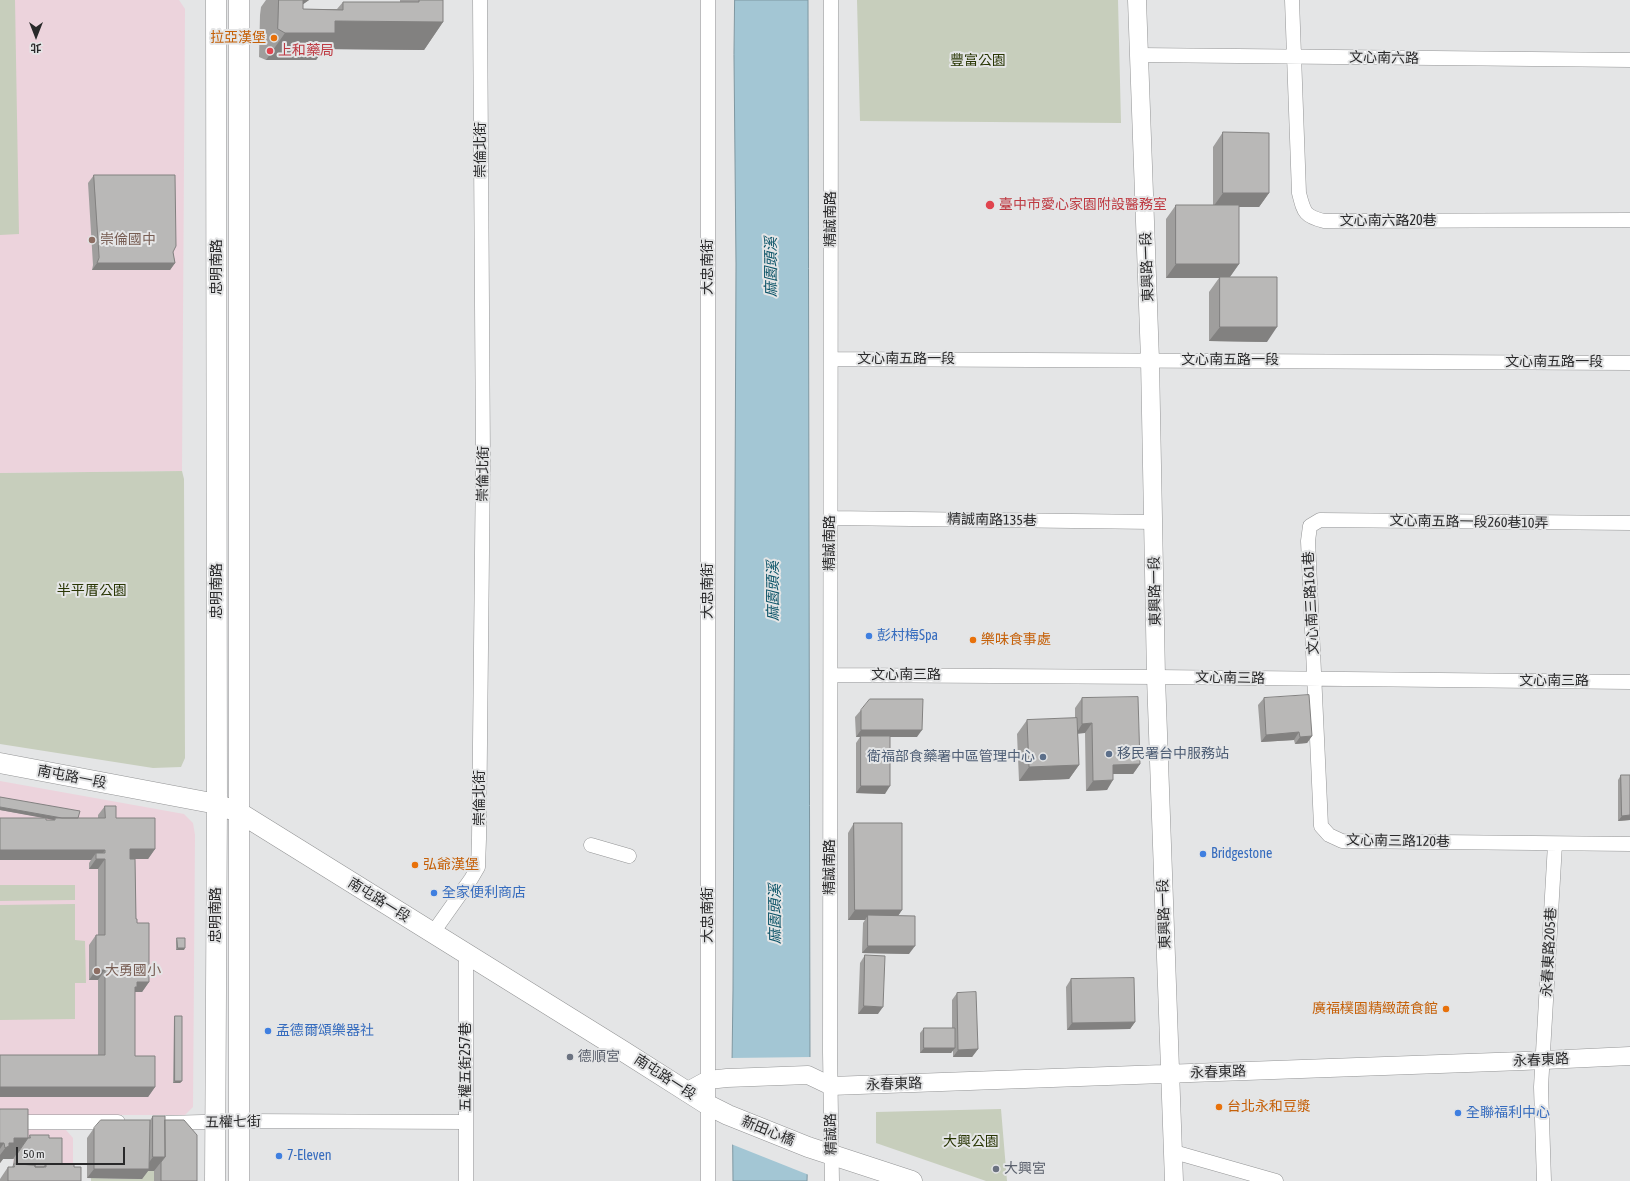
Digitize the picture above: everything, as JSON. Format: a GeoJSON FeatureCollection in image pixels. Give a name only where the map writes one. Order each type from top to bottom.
{"type":"FeatureCollection","features":[{"type":"Feature","properties":{"kind":"main road","name":"忠明南路"},"geometry":{"type":"LineString","coordinates":[[213,5],[217,804],[215,1181]]}},
{"type":"Feature","properties":{"kind":"main road","name":"忠明南路"},"geometry":{"type":"LineString","coordinates":[[239,1181],[242,5]]}},
{"type":"Feature","properties":{"kind":"main road","name":"南屯路一段"},"geometry":{"type":"LineString","coordinates":[[0,763],[217,804],[240,813],[432,934],[466,953],[623,1051],[686,1092],[728,1115]]}},
{"type":"Feature","properties":{"kind":"main road","name":"新田心橋"},"geometry":{"type":"LineString","coordinates":[[728,1115],[832,1156],[912,1181]]}},
{"type":"Feature","properties":{"kind":"street","name":"崇倫北街"},"geometry":{"type":"LineString","coordinates":[[432,934],[471,880],[478,867],[480,839],[484,457],[480,0]]}},
{"type":"Feature","properties":{"kind":"street","name":"大忠南街"},"geometry":{"type":"LineString","coordinates":[[708,0],[708,1181]]}},
{"type":"Feature","properties":{"kind":"street","name":"精誠南路"},"geometry":{"type":"LineString","coordinates":[[830,1086],[831,0]]}},
{"type":"Feature","properties":{"kind":"street","name":"東興路一段"},"geometry":{"type":"LineString","coordinates":[[1137,0],[1150,360],[1156,676],[1174,1181]]}},
{"type":"Feature","properties":{"kind":"street"},"geometry":{"type":"LineString","coordinates":[[1292,0],[1294,57]]}},
{"type":"Feature","properties":{"kind":"street","name":"文心南六路"},"geometry":{"type":"LineString","coordinates":[[1139,55],[1630,60]]}},
{"type":"Feature","properties":{"kind":"street","name":"文心南六路20巷"},"geometry":{"type":"LineString","coordinates":[[1294,57],[1299,192],[1303,208],[1310,218],[1324,221],[1630,220]]}},
{"type":"Feature","properties":{"kind":"street","name":"文心南五路一段"},"geometry":{"type":"LineString","coordinates":[[831,359],[1630,363]]}},
{"type":"Feature","properties":{"kind":"street","name":"精誠南路135巷"},"geometry":{"type":"LineString","coordinates":[[830,518],[1154,522]]}},
{"type":"Feature","properties":{"kind":"street","name":"文心南五路一段260巷10弄"},"geometry":{"type":"LineString","coordinates":[[1310,526],[1320,520],[1630,523]]}},
{"type":"Feature","properties":{"kind":"street","name":"文心南三路161巷"},"geometry":{"type":"LineString","coordinates":[[1310,526],[1308,541],[1314,679]]}},
{"type":"Feature","properties":{"kind":"street","name":"文心南三路"},"geometry":{"type":"LineString","coordinates":[[830,675],[1156,676],[1630,682]]}},
{"type":"Feature","properties":{"kind":"street","name":"文心南三路120巷"},"geometry":{"type":"LineString","coordinates":[[1314,679],[1321,826],[1329,835],[1342,841],[1630,844]]}},
{"type":"Feature","properties":{"kind":"street","name":"永春東路205巷"},"geometry":{"type":"LineString","coordinates":[[1544,1181],[1541,1087],[1555,844]]}},
{"type":"Feature","properties":{"kind":"street"},"geometry":{"type":"LineString","coordinates":[[591,845],[629,856]]}},
{"type":"Feature","properties":{"kind":"street","name":"五權五街257巷"},"geometry":{"type":"LineString","coordinates":[[466,953],[466,1181]]}},
{"type":"Feature","properties":{"kind":"street","name":"永春東路"},"geometry":{"type":"LineString","coordinates":[[708,1080],[808,1075],[830,1086],[1630,1056]]}},
{"type":"Feature","properties":{"kind":"street"},"geometry":{"type":"LineString","coordinates":[[686,1092],[708,1080]]}},
{"type":"Feature","properties":{"kind":"street","name":"精誠路"},"geometry":{"type":"LineString","coordinates":[[830,1086],[832,1181]]}},
{"type":"Feature","properties":{"kind":"street","name":"五權七街"},"geometry":{"type":"LineString","coordinates":[[155,1123],[215,1123],[239,1121],[466,1122]]}},
{"type":"Feature","properties":{"kind":"street"},"geometry":{"type":"LineString","coordinates":[[0,1122],[132,1122]]}},
{"type":"Feature","properties":{"kind":"street"},"geometry":{"type":"LineString","coordinates":[[1174,1152],[1276,1181]]}},
{"type":"Feature","properties":{"kind":"shaded area","name":"崇倫國中"},"geometry":{"type":"Polygon","coordinates":[[[0,0],[179,0],[185,9],[182,471],[0,473],[0,0]]]}},
{"type":"Feature","properties":{"kind":"shaded area","name":"大勇國小"},"geometry":{"type":"Polygon","coordinates":[[[0,781],[184,814],[193,823],[195,835],[193,1107],[185,1115],[0,1115],[0,781]]]}},
{"type":"Feature","properties":{"kind":"shaded area"},"geometry":{"type":"Polygon","coordinates":[[[14,1129],[66,1130],[73,1138],[73,1175],[13,1175],[14,1129]]]}},
{"type":"Feature","properties":{"kind":"green space"},"geometry":{"type":"Polygon","coordinates":[[[0,0],[15,0],[19,234],[0,235],[0,0]]]}},
{"type":"Feature","properties":{"kind":"green space","name":"豐富公園"},"geometry":{"type":"Polygon","coordinates":[[[857,0],[1118,0],[1121,123],[860,121],[857,0]]]}},
{"type":"Feature","properties":{"kind":"green space","name":"半平厝公園"},"geometry":{"type":"Polygon","coordinates":[[[182,471],[184,479],[185,758],[181,767],[153,768],[0,744],[0,473],[182,471]]]}},
{"type":"Feature","properties":{"kind":"green space"},"geometry":{"type":"Polygon","coordinates":[[[0,885],[75,885],[75,900],[0,901],[0,885]]]}},
{"type":"Feature","properties":{"kind":"green space"},"geometry":{"type":"Polygon","coordinates":[[[75,904],[75,940],[85,941],[86,983],[75,983],[75,1019],[0,1020],[0,905],[75,904]]]}},
{"type":"Feature","properties":{"kind":"green space","name":"大興公園"},"geometry":{"type":"Polygon","coordinates":[[[1001,1109],[1007,1181],[986,1181],[876,1143],[876,1112],[1001,1109]]]}},
{"type":"Feature","properties":{"kind":"green space"},"geometry":{"type":"Polygon","coordinates":[[[142,1171],[154,1171],[154,1181],[91,1181],[91,1178],[142,1179],[142,1171]]]}},
{"type":"Feature","properties":{"kind":"water","name":"麻園頭溪"},"geometry":{"type":"Polygon","coordinates":[[[735,0],[808,0],[810,1074],[807,1181],[733,1181],[732,1064],[736,264],[734,55],[735,0]]]}},
{"type":"Feature","properties":{"kind":"pier"},"geometry":{"type":"Polygon","coordinates":[[[812,1057],[809,1175],[731,1144],[730,1058],[812,1057]]]}},
{"type":"Feature","properties":{"kind":"building"},"geometry":{"type":"Polygon","coordinates":[[[279,0],[303,0],[303,9],[343,10],[343,2],[419,2],[419,0],[443,0],[443,22],[335,21],[335,33],[285,33],[278,29],[279,0]]]}},
{"type":"Feature","properties":{"kind":"building"},"geometry":{"type":"Polygon","coordinates":[[[1223,132],[1269,133],[1269,193],[1223,193],[1223,132]]]}},
{"type":"Feature","properties":{"kind":"building"},"geometry":{"type":"Polygon","coordinates":[[[94,175],[175,175],[176,246],[173,252],[175,263],[97,263],[99,258],[94,175]]]}},
{"type":"Feature","properties":{"kind":"building"},"geometry":{"type":"Polygon","coordinates":[[[1176,205],[1239,205],[1239,264],[1176,264],[1176,205]]]}},
{"type":"Feature","properties":{"kind":"building"},"geometry":{"type":"Polygon","coordinates":[[[1220,277],[1277,277],[1277,327],[1220,327],[1220,277]]]}},
{"type":"Feature","properties":{"kind":"building"},"geometry":{"type":"Polygon","coordinates":[[[1309,695],[1312,736],[1300,737],[1299,732],[1266,735],[1264,698],[1309,695]]]}},
{"type":"Feature","properties":{"kind":"building","name":"移民署台中服務站"},"geometry":{"type":"Polygon","coordinates":[[[1138,697],[1140,764],[1113,765],[1113,780],[1093,781],[1092,723],[1082,724],[1082,698],[1138,697]]]}},
{"type":"Feature","properties":{"kind":"building"},"geometry":{"type":"Polygon","coordinates":[[[870,699],[923,699],[922,730],[861,730],[861,710],[870,699]]]}},
{"type":"Feature","properties":{"kind":"building"},"geometry":{"type":"Polygon","coordinates":[[[1077,718],[1079,765],[1029,767],[1027,720],[1077,718]]]}},
{"type":"Feature","properties":{"kind":"building"},"geometry":{"type":"Polygon","coordinates":[[[861,736],[890,736],[890,786],[861,786],[861,736]]]}},
{"type":"Feature","properties":{"kind":"building"},"geometry":{"type":"Polygon","coordinates":[[[1621,775],[1630,775],[1630,815],[1622,816],[1621,775]]]}},
{"type":"Feature","properties":{"kind":"building"},"geometry":{"type":"Polygon","coordinates":[[[0,797],[80,811],[78,818],[62,818],[0,807],[0,797]]]}},
{"type":"Feature","properties":{"kind":"building"},"geometry":{"type":"Polygon","coordinates":[[[105,806],[116,806],[116,818],[155,818],[155,849],[130,849],[130,859],[135,859],[137,923],[149,923],[149,982],[137,982],[137,987],[135,987],[135,1056],[155,1056],[155,1087],[0,1087],[0,1055],[105,1055],[105,970],[96,970],[96,935],[105,935],[105,859],[96,859],[96,853],[105,853],[105,850],[0,850],[0,818],[46,818],[46,820],[55,820],[55,818],[105,818],[105,806]]]}},
{"type":"Feature","properties":{"kind":"building"},"geometry":{"type":"Polygon","coordinates":[[[854,823],[902,823],[902,910],[855,910],[854,823]]]}},
{"type":"Feature","properties":{"kind":"building"},"geometry":{"type":"Polygon","coordinates":[[[868,915],[915,916],[915,946],[868,946],[868,915]]]}},
{"type":"Feature","properties":{"kind":"building"},"geometry":{"type":"Polygon","coordinates":[[[177,938],[185,938],[185,948],[178,948],[177,938]]]}},
{"type":"Feature","properties":{"kind":"building"},"geometry":{"type":"Polygon","coordinates":[[[865,955],[885,956],[883,1007],[864,1006],[865,955]]]}},
{"type":"Feature","properties":{"kind":"building"},"geometry":{"type":"Polygon","coordinates":[[[1134,978],[1135,1022],[1072,1023],[1071,979],[1134,978]]]}},
{"type":"Feature","properties":{"kind":"building"},"geometry":{"type":"Polygon","coordinates":[[[976,992],[978,1049],[958,1050],[957,993],[976,992]]]}},
{"type":"Feature","properties":{"kind":"building"},"geometry":{"type":"Polygon","coordinates":[[[175,1016],[182,1016],[182,1081],[175,1081],[175,1016]]]}},
{"type":"Feature","properties":{"kind":"building"},"geometry":{"type":"Polygon","coordinates":[[[924,1028],[955,1028],[955,1048],[924,1048],[924,1028]]]}},
{"type":"Feature","properties":{"kind":"building"},"geometry":{"type":"Polygon","coordinates":[[[0,1109],[28,1109],[28,1138],[14,1138],[14,1143],[9,1143],[9,1146],[5,1148],[4,1143],[0,1143],[0,1109]]]}},
{"type":"Feature","properties":{"kind":"building"},"geometry":{"type":"Polygon","coordinates":[[[153,1116],[165,1116],[165,1157],[153,1157],[153,1116]]]}},
{"type":"Feature","properties":{"kind":"building"},"geometry":{"type":"Polygon","coordinates":[[[101,1120],[150,1120],[149,1169],[94,1169],[94,1128],[101,1120]]]}},
{"type":"Feature","properties":{"kind":"building"},"geometry":{"type":"Polygon","coordinates":[[[165,1120],[184,1120],[197,1135],[197,1181],[161,1181],[161,1162],[165,1157],[165,1120]]]}},
{"type":"Feature","properties":{"kind":"building"},"geometry":{"type":"Polygon","coordinates":[[[30,1135],[49,1135],[49,1138],[62,1138],[62,1164],[46,1164],[44,1167],[35,1167],[35,1165],[17,1164],[17,1154],[28,1138],[30,1138],[30,1135]]]}},
{"type":"Feature","properties":{"kind":"building"},"geometry":{"type":"Polygon","coordinates":[[[14,1164],[46,1167],[46,1164],[74,1164],[74,1167],[81,1167],[81,1181],[8,1181],[8,1167],[14,1167],[14,1164]]]}},
{"type":"Feature","properties":{"kind":"place","name":"拉亞漢堡"},"geometry":{"type":"Point","coordinates":[274,38]}},
{"type":"Feature","properties":{"kind":"place","name":"上和藥局"},"geometry":{"type":"Point","coordinates":[270,51]}},
{"type":"Feature","properties":{"kind":"place","name":"臺中市愛心家園附設醫務室"},"geometry":{"type":"Point","coordinates":[990,205]}},
{"type":"Feature","properties":{"kind":"place","name":"崇倫國中"},"geometry":{"type":"Point","coordinates":[92,240]}},
{"type":"Feature","properties":{"kind":"place","name":"彭村梅Spa"},"geometry":{"type":"Point","coordinates":[869,636]}},
{"type":"Feature","properties":{"kind":"place","name":"樂味食事處"},"geometry":{"type":"Point","coordinates":[973,640]}},
{"type":"Feature","properties":{"kind":"place","name":"移民署台中服務站"},"geometry":{"type":"Point","coordinates":[1109,754]}},
{"type":"Feature","properties":{"kind":"place","name":"衛福部食藥署中區管理中心"},"geometry":{"type":"Point","coordinates":[1043,757]}},
{"type":"Feature","properties":{"kind":"place","name":"Bridgestone"},"geometry":{"type":"Point","coordinates":[1203,854]}},
{"type":"Feature","properties":{"kind":"place","name":"弘爺漢堡"},"geometry":{"type":"Point","coordinates":[415,865]}},
{"type":"Feature","properties":{"kind":"place","name":"全家便利商店"},"geometry":{"type":"Point","coordinates":[434,893]}},
{"type":"Feature","properties":{"kind":"place","name":"大勇國小"},"geometry":{"type":"Point","coordinates":[97,971]}},
{"type":"Feature","properties":{"kind":"place","name":"廣福樸園精緻蔬食館"},"geometry":{"type":"Point","coordinates":[1446,1009]}},
{"type":"Feature","properties":{"kind":"place","name":"孟德爾頌樂器社"},"geometry":{"type":"Point","coordinates":[268,1031]}},
{"type":"Feature","properties":{"kind":"place","name":"德順宮"},"geometry":{"type":"Point","coordinates":[570,1057]}},
{"type":"Feature","properties":{"kind":"place","name":"台北永和豆漿"},"geometry":{"type":"Point","coordinates":[1219,1107]}},
{"type":"Feature","properties":{"kind":"place","name":"全聯福利中心"},"geometry":{"type":"Point","coordinates":[1458,1113]}},
{"type":"Feature","properties":{"kind":"place","name":"7-Eleven"},"geometry":{"type":"Point","coordinates":[279,1156]}},
{"type":"Feature","properties":{"kind":"place","name":"大興宮"},"geometry":{"type":"Point","coordinates":[996,1169]}}]}
